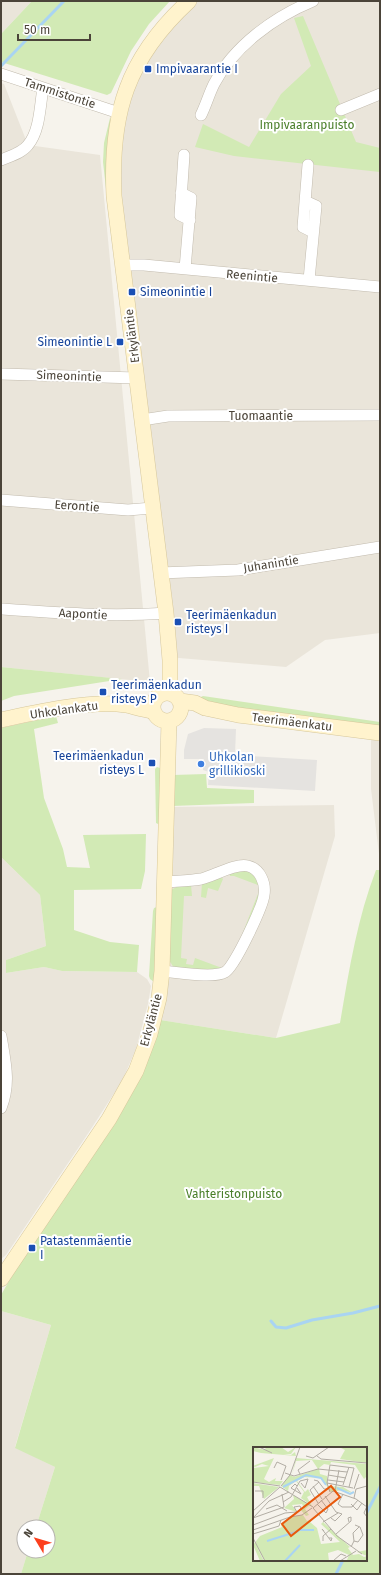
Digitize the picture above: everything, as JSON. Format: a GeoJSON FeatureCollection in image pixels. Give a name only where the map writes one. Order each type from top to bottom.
{"type":"FeatureCollection","features":[{"type":"Feature","properties":{"kind":"street","name":"Erkyläntie"},"geometry":{"type":"LineString","coordinates":[[2,1274],[109,1119],[136,1070],[150,1034],[159,998],[162,971],[165,882],[175,707],[166,613],[152,508],[124,265],[114,196],[113,163],[114,139],[119,113],[131,77],[151,41],[169,20],[189,1]]}},
{"type":"Feature","properties":{"kind":"street"},"geometry":{"type":"LineString","coordinates":[[201,115],[214,84],[226,66],[243,46],[286,15],[313,1]]}},
{"type":"Feature","properties":{"kind":"street","name":"Tammistontie"},"geometry":{"type":"LineString","coordinates":[[2,74],[119,113]]}},
{"type":"Feature","properties":{"kind":"street"},"geometry":{"type":"LineString","coordinates":[[1,160],[21,152],[28,146],[35,133],[43,88]]}},
{"type":"Feature","properties":{"kind":"street"},"geometry":{"type":"LineString","coordinates":[[341,110],[378,98]]}},
{"type":"Feature","properties":{"kind":"street"},"geometry":{"type":"LineString","coordinates":[[184,155],[180,214],[190,220],[185,269]]}},
{"type":"Feature","properties":{"kind":"street"},"geometry":{"type":"LineString","coordinates":[[308,165],[303,227],[314,232],[309,280]]}},
{"type":"Feature","properties":{"kind":"street","name":"Reenintie"},"geometry":{"type":"LineString","coordinates":[[124,265],[144,265],[380,287]]}},
{"type":"Feature","properties":{"kind":"street","name":"Simeonintie"},"geometry":{"type":"LineString","coordinates":[[1,374],[137,378]]}},
{"type":"Feature","properties":{"kind":"street","name":"Tuomaantie"},"geometry":{"type":"LineString","coordinates":[[142,420],[168,416],[380,416]]}},
{"type":"Feature","properties":{"kind":"street","name":"Eerontie"},"geometry":{"type":"LineString","coordinates":[[1,500],[128,510],[152,508]]}},
{"type":"Feature","properties":{"kind":"street","name":"Juhanintie"},"geometry":{"type":"LineString","coordinates":[[160,573],[238,570],[380,547]]}},
{"type":"Feature","properties":{"kind":"street","name":"Aapontie"},"geometry":{"type":"LineString","coordinates":[[1,609],[110,616],[166,613]]}},
{"type":"Feature","properties":{"kind":"street","name":"Teerimäenkatu"},"geometry":{"type":"LineString","coordinates":[[154,705],[162,694],[175,707],[195,713],[204,708],[238,715],[380,733]]}},
{"type":"Feature","properties":{"kind":"street","name":"Uhkolankatu"},"geometry":{"type":"LineString","coordinates":[[1,720],[38,712],[103,704],[154,705],[159,718],[175,707]]}},
{"type":"Feature","properties":{"kind":"street"},"geometry":{"type":"LineString","coordinates":[[162,971],[216,975],[229,970],[236,959],[264,896],[262,878],[255,870],[248,866],[237,867],[201,879],[165,882]]}},
{"type":"Feature","properties":{"kind":"street"},"geometry":{"type":"LineString","coordinates":[[1,1036],[6,1091],[1,1108]]}},
{"type":"Feature","properties":{"kind":"shaded area"},"geometry":{"type":"Polygon","coordinates":[[[1,1],[32,1],[1,34],[1,1]]]}},
{"type":"Feature","properties":{"kind":"shaded area"},"geometry":{"type":"Polygon","coordinates":[[[189,1],[380,1],[380,633],[325,640],[286,667],[179,658],[170,660],[114,196],[119,113],[169,20],[189,1]]]}},
{"type":"Feature","properties":{"kind":"shaded area"},"geometry":{"type":"Polygon","coordinates":[[[1,83],[4,84],[28,145],[100,155],[150,682],[1,667],[1,83]]]}},
{"type":"Feature","properties":{"kind":"shaded area"},"geometry":{"type":"Polygon","coordinates":[[[204,728],[236,729],[235,755],[317,760],[315,791],[208,785],[209,772],[203,770],[204,759],[184,759],[184,750],[188,734],[204,728]]]}},
{"type":"Feature","properties":{"kind":"shaded area"},"geometry":{"type":"Polygon","coordinates":[[[371,732],[380,733],[380,862],[371,789],[371,732]]]}},
{"type":"Feature","properties":{"kind":"shaded area"},"geometry":{"type":"Polygon","coordinates":[[[334,805],[335,836],[276,1038],[154,1019],[167,807],[334,805]]]}},
{"type":"Feature","properties":{"kind":"shaded area"},"geometry":{"type":"Polygon","coordinates":[[[1,857],[40,895],[46,946],[6,960],[6,973],[44,967],[62,971],[137,972],[147,979],[151,986],[148,1004],[136,1049],[122,1081],[6,1255],[1,1259],[1,857]]]}},
{"type":"Feature","properties":{"kind":"shaded area"},"geometry":{"type":"Polygon","coordinates":[[[1,1311],[51,1325],[15,1447],[55,1467],[39,1519],[16,1519],[16,1559],[26,1559],[21,1574],[1,1574],[1,1311]]]}},
{"type":"Feature","properties":{"kind":"green space"},"geometry":{"type":"Polygon","coordinates":[[[32,1],[170,1],[149,24],[131,51],[111,93],[107,95],[1,62],[1,34],[32,1]]]}},
{"type":"Feature","properties":{"kind":"green space","name":"Impivaaranpuisto"},"geometry":{"type":"Polygon","coordinates":[[[303,16],[356,142],[380,148],[380,172],[234,156],[195,147],[203,124],[249,147],[281,94],[311,66],[294,18],[303,16]]]}},
{"type":"Feature","properties":{"kind":"green space"},"geometry":{"type":"Polygon","coordinates":[[[110,118],[113,124],[115,240],[112,241],[103,162],[104,143],[110,118]]]}},
{"type":"Feature","properties":{"kind":"green space"},"geometry":{"type":"Polygon","coordinates":[[[1,667],[122,679],[14,696],[1,701],[1,667]]]}},
{"type":"Feature","properties":{"kind":"green space"},"geometry":{"type":"Polygon","coordinates":[[[203,696],[380,722],[380,726],[219,705],[199,698],[203,696]]]}},
{"type":"Feature","properties":{"kind":"green space"},"geometry":{"type":"Polygon","coordinates":[[[56,716],[58,723],[34,729],[44,798],[63,849],[67,867],[90,868],[83,835],[146,834],[145,871],[141,889],[74,890],[74,930],[110,942],[139,945],[137,972],[62,971],[44,967],[6,973],[6,960],[46,946],[40,895],[1,857],[1,728],[56,716]]]}},
{"type":"Feature","properties":{"kind":"green space"},"geometry":{"type":"Polygon","coordinates":[[[157,767],[160,768],[163,783],[161,824],[156,823],[155,769],[157,767]]]}},
{"type":"Feature","properties":{"kind":"green space"},"geometry":{"type":"Polygon","coordinates":[[[206,774],[207,788],[254,790],[254,803],[172,806],[173,775],[206,774]]]}},
{"type":"Feature","properties":{"kind":"green space"},"geometry":{"type":"Polygon","coordinates":[[[236,869],[253,871],[262,891],[235,959],[223,972],[174,968],[169,960],[171,890],[180,885],[191,885],[192,896],[184,896],[181,958],[187,959],[186,964],[193,965],[195,958],[222,968],[233,958],[259,891],[258,885],[234,876],[230,876],[229,872],[236,869]]]}},
{"type":"Feature","properties":{"kind":"green space","name":"Vahteristonpuisto"},"geometry":{"type":"Polygon","coordinates":[[[376,870],[380,870],[380,1574],[21,1574],[26,1559],[56,1559],[56,1519],[39,1519],[55,1467],[15,1448],[51,1325],[1,1311],[1,1295],[61,1190],[109,1119],[154,1019],[276,1038],[340,1023],[354,945],[376,870]]]}},
{"type":"Feature","properties":{"kind":"green space"},"geometry":{"type":"Polygon","coordinates":[[[220,876],[223,879],[218,891],[208,888],[206,898],[201,897],[202,883],[220,876]]]}},
{"type":"Feature","properties":{"kind":"green space"},"geometry":{"type":"Polygon","coordinates":[[[157,907],[157,984],[150,979],[149,976],[153,911],[154,908],[157,907]]]}},
{"type":"Feature","properties":{"kind":"waterway"},"geometry":{"type":"LineString","coordinates":[[1,66],[64,1]]}},
{"type":"Feature","properties":{"kind":"waterway"},"geometry":{"type":"LineString","coordinates":[[271,1321],[276,1327],[286,1328],[312,1320],[353,1313],[380,1306]]}},
{"type":"Feature","properties":{"kind":"waterway"},"geometry":{"type":"LineString","coordinates":[[367,1512],[380,1487]]}},
{"type":"Feature","properties":{"kind":"waterway"},"geometry":{"type":"LineString","coordinates":[[336,1574],[342,1561]]}},
{"type":"Feature","properties":{"kind":"place","name":"Impivaarantie I"},"geometry":{"type":"Point","coordinates":[148,69]}},
{"type":"Feature","properties":{"kind":"place","name":"Simeonintie I"},"geometry":{"type":"Point","coordinates":[132,292]}},
{"type":"Feature","properties":{"kind":"place","name":"Simeonintie L"},"geometry":{"type":"Point","coordinates":[120,342]}},
{"type":"Feature","properties":{"kind":"place","name":"Teerimäenkadun risteys I"},"geometry":{"type":"Point","coordinates":[178,622]}},
{"type":"Feature","properties":{"kind":"place","name":"Teerimäenkadun risteys P"},"geometry":{"type":"Point","coordinates":[103,692]}},
{"type":"Feature","properties":{"kind":"place","name":"Teerimäenkadun risteys L"},"geometry":{"type":"Point","coordinates":[152,763]}},
{"type":"Feature","properties":{"kind":"place","name":"Uhkolan grillikioski"},"geometry":{"type":"Point","coordinates":[201,764]}},
{"type":"Feature","properties":{"kind":"place","name":"Patastenmäentie I"},"geometry":{"type":"Point","coordinates":[32,1248]}}]}
